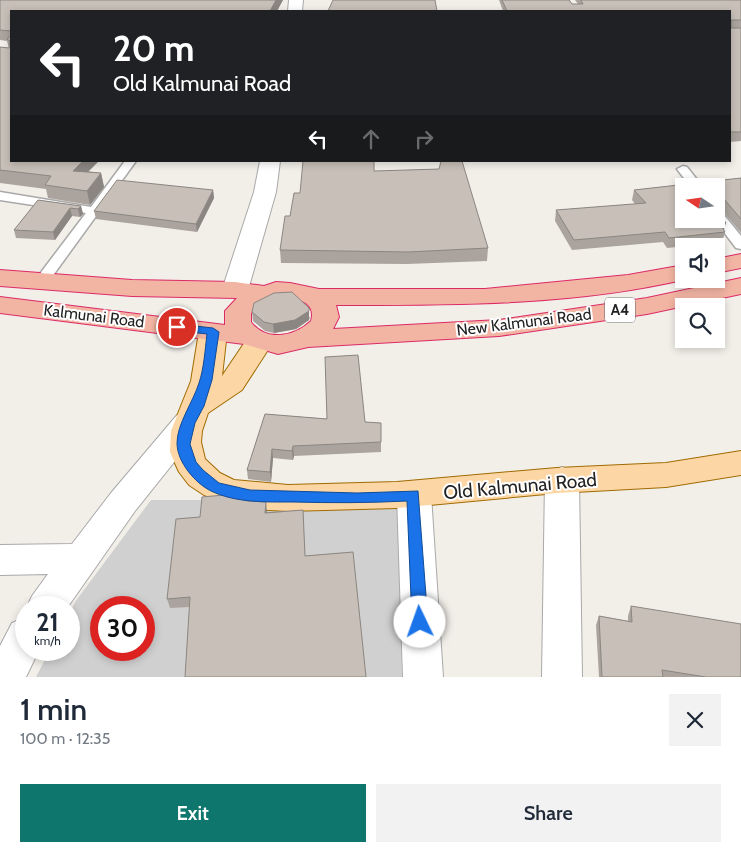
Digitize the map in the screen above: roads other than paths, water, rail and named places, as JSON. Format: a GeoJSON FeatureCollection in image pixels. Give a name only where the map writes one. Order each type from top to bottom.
{"type":"FeatureCollection","features":[{"type":"Feature","properties":{"kind":"highway"},"geometry":{"type":"LineString","coordinates":[[725,264],[741,261]]}},
{"type":"Feature","properties":{"kind":"highway","name":"New Kalmunai Road"},"geometry":{"type":"LineString","coordinates":[[314,297],[485,297],[628,283],[675,274]]}},
{"type":"Feature","properties":{"kind":"highway","name":"Kalmunai Road"},"geometry":{"type":"LineString","coordinates":[[0,278],[132,288],[235,290],[263,293]]}},
{"type":"Feature","properties":{"kind":"highway","name":"New Kalmunai Road"},"geometry":{"type":"LineString","coordinates":[[304,339],[499,328],[648,306],[741,286]]}},
{"type":"Feature","properties":{"kind":"highway"},"geometry":{"type":"LineString","coordinates":[[290,290],[314,297],[325,310],[322,326],[304,339],[274,344],[253,339],[240,329],[236,321],[242,305],[263,293],[290,290]]}},
{"type":"Feature","properties":{"kind":"highway","name":"Kalmunai Road"},"geometry":{"type":"LineString","coordinates":[[0,305],[213,332],[253,339]]}},
{"type":"Feature","properties":{"kind":"main road","name":"Old Kalmunai Road"},"geometry":{"type":"LineString","coordinates":[[213,332],[206,380],[184,444],[190,464],[198,474],[215,487],[250,496],[357,498],[414,495],[562,480],[666,475],[741,463]]}},
{"type":"Feature","properties":{"kind":"main road"},"geometry":{"type":"LineString","coordinates":[[193,414],[232,383],[253,339]]}},
{"type":"Feature","properties":{"kind":"street"},"geometry":{"type":"LineString","coordinates":[[235,290],[265,192],[270,162]]}},
{"type":"Feature","properties":{"kind":"street"},"geometry":{"type":"LineString","coordinates":[[54,596],[193,414]]}},
{"type":"Feature","properties":{"kind":"street"},"geometry":{"type":"LineString","coordinates":[[562,480],[562,677]]}},
{"type":"Feature","properties":{"kind":"street"},"geometry":{"type":"LineString","coordinates":[[414,495],[423,677]]}},
{"type":"Feature","properties":{"kind":"street"},"geometry":{"type":"LineString","coordinates":[[0,560],[81,559]]}},
{"type":"Feature","properties":{"kind":"street"},"geometry":{"type":"LineString","coordinates":[[5,677],[15,657]]}},
{"type":"Feature","properties":{"kind":"lane"},"geometry":{"type":"LineString","coordinates":[[41,282],[130,162]]}},
{"type":"Feature","properties":{"kind":"lane"},"geometry":{"type":"LineString","coordinates":[[683,169],[690,178]]}},
{"type":"Feature","properties":{"kind":"lane"},"geometry":{"type":"LineString","coordinates":[[0,196],[94,211]]}},
{"type":"Feature","properties":{"kind":"lane"},"geometry":{"type":"LineString","coordinates":[[725,225],[741,245]]}}]}
